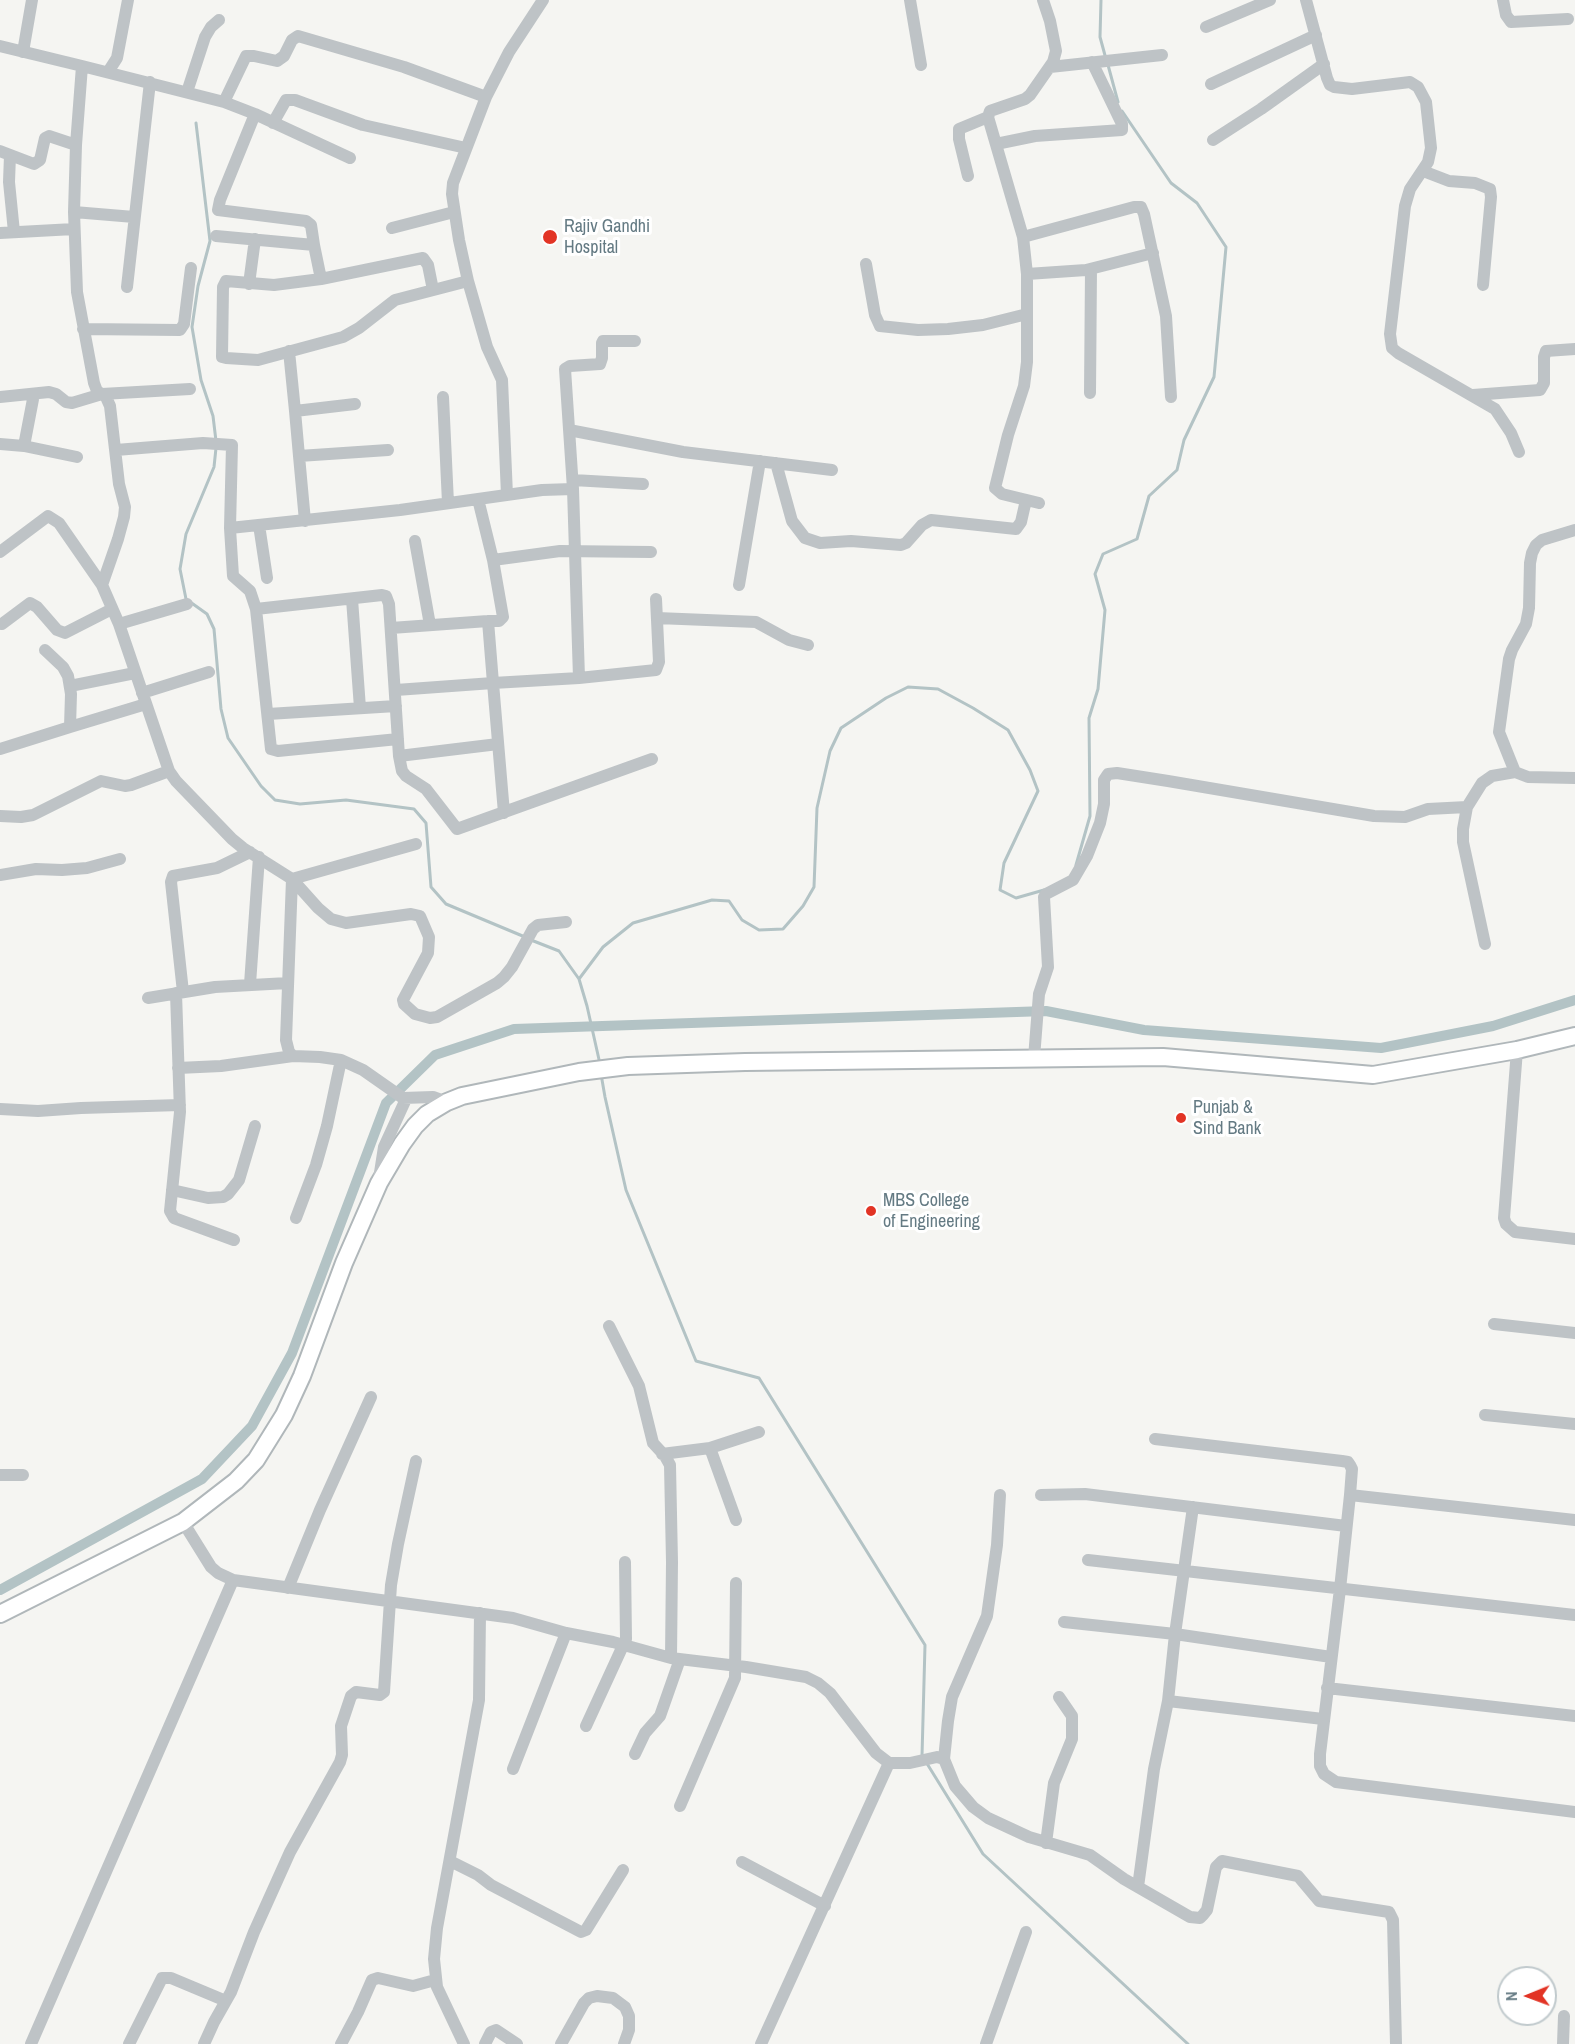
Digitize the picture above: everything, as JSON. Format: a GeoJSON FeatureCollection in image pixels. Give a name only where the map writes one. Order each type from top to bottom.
{"type":"FeatureCollection","features":[{"type":"Feature","properties":{"kind":"street"},"geometry":{"type":"LineString","coordinates":[[23,52],[32,0]]}},
{"type":"Feature","properties":{"kind":"street"},"geometry":{"type":"LineString","coordinates":[[108,72],[117,58],[128,0]]}},
{"type":"Feature","properties":{"kind":"street"},"geometry":{"type":"LineString","coordinates":[[507,495],[502,380],[487,347],[468,281],[452,194],[453,183],[486,97],[509,52],[543,0]]}},
{"type":"Feature","properties":{"kind":"street"},"geometry":{"type":"LineString","coordinates":[[910,0],[921,65]]}},
{"type":"Feature","properties":{"kind":"street"},"geometry":{"type":"LineString","coordinates":[[1040,503],[1002,494],[995,488],[1008,435],[1024,386],[1027,362],[1028,274],[1023,237],[988,117],[990,111],[1025,99],[1030,95],[1056,57],[1050,21],[1043,0]]}},
{"type":"Feature","properties":{"kind":"street"},"geometry":{"type":"LineString","coordinates":[[1206,27],[1270,0]]}},
{"type":"Feature","properties":{"kind":"street"},"geometry":{"type":"LineString","coordinates":[[1306,0],[1330,85],[1352,89],[1405,82],[1414,84],[1422,93],[1428,110],[1431,148],[1428,162],[1410,189],[1405,206],[1389,334],[1392,348],[1495,409],[1520,452]]}},
{"type":"Feature","properties":{"kind":"street"},"geometry":{"type":"LineString","coordinates":[[1503,0],[1506,15],[1511,22],[1568,19]]}},
{"type":"Feature","properties":{"kind":"street"},"geometry":{"type":"LineString","coordinates":[[194,94],[205,37],[219,20]]}},
{"type":"Feature","properties":{"kind":"street"},"geometry":{"type":"LineString","coordinates":[[1211,84],[1316,35]]}},
{"type":"Feature","properties":{"kind":"street"},"geometry":{"type":"LineString","coordinates":[[224,102],[246,56],[277,61],[284,56],[292,40],[298,36],[393,63],[486,97]]}},
{"type":"Feature","properties":{"kind":"street"},"geometry":{"type":"LineString","coordinates":[[0,46],[224,102],[350,158]]}},
{"type":"Feature","properties":{"kind":"street"},"geometry":{"type":"LineString","coordinates":[[1050,67],[1162,55]]}},
{"type":"Feature","properties":{"kind":"street"},"geometry":{"type":"LineString","coordinates":[[996,144],[1035,136],[1122,130],[1101,61]]}},
{"type":"Feature","properties":{"kind":"street"},"geometry":{"type":"LineString","coordinates":[[1214,140],[1323,64]]}},
{"type":"Feature","properties":{"kind":"street"},"geometry":{"type":"LineString","coordinates":[[82,66],[74,212],[77,292],[94,382],[110,406],[119,484],[125,513],[102,585]]}},
{"type":"Feature","properties":{"kind":"street"},"geometry":{"type":"LineString","coordinates":[[127,287],[150,82]]}},
{"type":"Feature","properties":{"kind":"street"},"geometry":{"type":"LineString","coordinates":[[273,123],[286,100],[296,100],[363,125],[466,148]]}},
{"type":"Feature","properties":{"kind":"street"},"geometry":{"type":"LineString","coordinates":[[255,114],[218,210],[306,221],[311,225],[321,279]]}},
{"type":"Feature","properties":{"kind":"street"},"geometry":{"type":"LineString","coordinates":[[968,176],[958,129],[988,117]]}},
{"type":"Feature","properties":{"kind":"street"},"geometry":{"type":"LineString","coordinates":[[14,232],[5,153],[34,164],[38,163],[45,138],[49,136],[76,145]]}},
{"type":"Feature","properties":{"kind":"street"},"geometry":{"type":"LineString","coordinates":[[1423,171],[1449,181],[1475,183],[1490,189],[1483,285]]}},
{"type":"Feature","properties":{"kind":"street"},"geometry":{"type":"LineString","coordinates":[[1023,237],[1137,207],[1143,209],[1167,325],[1171,397]]}},
{"type":"Feature","properties":{"kind":"street"},"geometry":{"type":"LineString","coordinates":[[74,212],[134,217]]}},
{"type":"Feature","properties":{"kind":"street"},"geometry":{"type":"LineString","coordinates":[[392,228],[454,212]]}},
{"type":"Feature","properties":{"kind":"street"},"geometry":{"type":"LineString","coordinates":[[0,233],[74,228]]}},
{"type":"Feature","properties":{"kind":"street"},"geometry":{"type":"LineString","coordinates":[[216,236],[314,245]]}},
{"type":"Feature","properties":{"kind":"street"},"geometry":{"type":"LineString","coordinates":[[249,284],[255,239]]}},
{"type":"Feature","properties":{"kind":"street"},"geometry":{"type":"LineString","coordinates":[[1028,274],[1091,269],[1153,253]]}},
{"type":"Feature","properties":{"kind":"street"},"geometry":{"type":"LineString","coordinates":[[433,290],[428,265],[423,258],[321,279],[274,285],[230,281],[224,284],[222,357],[258,360],[343,337],[359,328],[394,300],[433,290],[468,281]]}},
{"type":"Feature","properties":{"kind":"street"},"geometry":{"type":"LineString","coordinates":[[866,264],[875,315],[880,326],[918,330],[948,329],[983,325],[1027,314]]}},
{"type":"Feature","properties":{"kind":"street"},"geometry":{"type":"LineString","coordinates":[[83,329],[180,330],[184,324],[191,268]]}},
{"type":"Feature","properties":{"kind":"street"},"geometry":{"type":"LineString","coordinates":[[1090,393],[1091,269]]}},
{"type":"Feature","properties":{"kind":"street"},"geometry":{"type":"LineString","coordinates":[[579,678],[573,485],[565,373],[566,367],[600,364],[603,341],[635,341]]}},
{"type":"Feature","properties":{"kind":"street"},"geometry":{"type":"LineString","coordinates":[[1473,395],[1540,390],[1544,386],[1546,351],[1575,349]]}},
{"type":"Feature","properties":{"kind":"street"},"geometry":{"type":"LineString","coordinates":[[289,351],[305,521]]}},
{"type":"Feature","properties":{"kind":"street"},"geometry":{"type":"LineString","coordinates":[[0,397],[52,393],[69,403],[102,394],[190,389]]}},
{"type":"Feature","properties":{"kind":"street"},"geometry":{"type":"LineString","coordinates":[[24,446],[34,394]]}},
{"type":"Feature","properties":{"kind":"street"},"geometry":{"type":"LineString","coordinates":[[442,397],[448,502]]}},
{"type":"Feature","properties":{"kind":"street"},"geometry":{"type":"LineString","coordinates":[[295,411],[356,404]]}},
{"type":"Feature","properties":{"kind":"street"},"geometry":{"type":"LineString","coordinates":[[569,430],[682,452],[832,470]]}},
{"type":"Feature","properties":{"kind":"street"},"geometry":{"type":"LineString","coordinates":[[116,450],[216,443],[232,445],[230,528],[234,576],[250,591],[256,609],[270,747],[273,750],[398,739]]}},
{"type":"Feature","properties":{"kind":"street"},"geometry":{"type":"LineString","coordinates":[[0,444],[24,446],[77,457]]}},
{"type":"Feature","properties":{"kind":"street"},"geometry":{"type":"LineString","coordinates":[[299,456],[388,450]]}},
{"type":"Feature","properties":{"kind":"street"},"geometry":{"type":"LineString","coordinates":[[739,585],[760,461]]}},
{"type":"Feature","properties":{"kind":"street"},"geometry":{"type":"LineString","coordinates":[[776,463],[792,521],[805,538],[820,543],[861,541],[901,545],[906,543],[922,525],[932,520],[1016,529],[1021,522],[1026,500]]}},
{"type":"Feature","properties":{"kind":"street"},"geometry":{"type":"LineString","coordinates":[[230,528],[305,521],[573,485],[644,484]]}},
{"type":"Feature","properties":{"kind":"street"},"geometry":{"type":"LineString","coordinates":[[391,628],[499,621],[503,617],[493,560],[478,499]]}},
{"type":"Feature","properties":{"kind":"street"},"geometry":{"type":"LineString","coordinates":[[0,552],[48,516],[59,524],[102,585],[170,771],[176,781],[228,834],[254,855],[292,879],[325,915],[337,921],[354,922],[411,914],[420,916],[429,937],[428,952],[403,1000],[408,1009],[423,1017],[430,1018],[443,1014],[504,977],[533,929],[538,925],[566,922]]}},
{"type":"Feature","properties":{"kind":"street"},"geometry":{"type":"LineString","coordinates":[[259,525],[267,578]]}},
{"type":"Feature","properties":{"kind":"street"},"geometry":{"type":"LineString","coordinates":[[1515,772],[1499,732],[1509,659],[1526,624],[1532,553],[1542,540],[1575,530]]}},
{"type":"Feature","properties":{"kind":"street"},"geometry":{"type":"LineString","coordinates":[[415,541],[430,625]]}},
{"type":"Feature","properties":{"kind":"street"},"geometry":{"type":"LineString","coordinates":[[493,560],[574,550],[651,552]]}},
{"type":"Feature","properties":{"kind":"street"},"geometry":{"type":"LineString","coordinates":[[256,609],[386,596],[389,603],[399,756],[402,771],[426,789],[457,829],[652,759]]}},
{"type":"Feature","properties":{"kind":"street"},"geometry":{"type":"LineString","coordinates":[[352,599],[360,708]]}},
{"type":"Feature","properties":{"kind":"street"},"geometry":{"type":"LineString","coordinates":[[396,690],[579,678],[656,670],[659,662],[656,599]]}},
{"type":"Feature","properties":{"kind":"street"},"geometry":{"type":"LineString","coordinates":[[2,624],[30,603],[37,607],[57,630],[65,633],[112,609]]}},
{"type":"Feature","properties":{"kind":"street"},"geometry":{"type":"LineString","coordinates":[[118,624],[187,604]]}},
{"type":"Feature","properties":{"kind":"street"},"geometry":{"type":"LineString","coordinates":[[657,618],[756,622],[789,640],[808,645]]}},
{"type":"Feature","properties":{"kind":"street"},"geometry":{"type":"LineString","coordinates":[[488,621],[504,813]]}},
{"type":"Feature","properties":{"kind":"street"},"geometry":{"type":"LineString","coordinates":[[45,650],[63,667],[68,676],[70,727]]}},
{"type":"Feature","properties":{"kind":"street"},"geometry":{"type":"LineString","coordinates":[[0,749],[70,727],[209,672]]}},
{"type":"Feature","properties":{"kind":"street"},"geometry":{"type":"LineString","coordinates":[[70,686],[135,673]]}},
{"type":"Feature","properties":{"kind":"street"},"geometry":{"type":"LineString","coordinates":[[268,714],[396,706]]}},
{"type":"Feature","properties":{"kind":"street"},"geometry":{"type":"LineString","coordinates":[[399,756],[498,744]]}},
{"type":"Feature","properties":{"kind":"street"},"geometry":{"type":"LineString","coordinates":[[0,816],[21,817],[33,814],[101,781],[125,786],[170,771]]}},
{"type":"Feature","properties":{"kind":"street"},"geometry":{"type":"LineString","coordinates":[[1485,944],[1463,842],[1467,807],[1486,779],[1498,774],[1515,772],[1528,777],[1575,778]]}},
{"type":"Feature","properties":{"kind":"street"},"geometry":{"type":"LineString","coordinates":[[1034,1058],[1039,994],[1048,967],[1044,897],[1073,880],[1087,856],[1100,823],[1104,804],[1104,780],[1108,774],[1117,773],[1168,781],[1374,816],[1405,817],[1428,809],[1467,807]]}},
{"type":"Feature","properties":{"kind":"street"},"geometry":{"type":"LineString","coordinates":[[292,879],[416,844]]}},
{"type":"Feature","properties":{"kind":"street"},"geometry":{"type":"LineString","coordinates":[[250,984],[254,855]]}},
{"type":"Feature","properties":{"kind":"street"},"geometry":{"type":"LineString","coordinates":[[234,1240],[174,1218],[170,1207],[180,1106],[178,1068],[180,993],[171,882],[173,876],[217,868],[254,855]]}},
{"type":"Feature","properties":{"kind":"street"},"geometry":{"type":"LineString","coordinates":[[0,875],[36,869],[87,868],[120,859]]}},
{"type":"Feature","properties":{"kind":"street"},"geometry":{"type":"LineString","coordinates":[[292,879],[285,1031],[287,1048],[293,1056]]}},
{"type":"Feature","properties":{"kind":"street"},"geometry":{"type":"LineString","coordinates":[[148,998],[250,984],[288,983]]}},
{"type":"Feature","properties":{"kind":"street"},"geometry":{"type":"LineString","coordinates":[[0,1614],[183,1522],[236,1481],[256,1460],[284,1415],[302,1376],[344,1263],[379,1183],[415,1126],[428,1114],[462,1096],[579,1072],[628,1066],[745,1062],[1162,1057],[1373,1075],[1517,1050],[1575,1036]]}},
{"type":"Feature","properties":{"kind":"street"},"geometry":{"type":"LineString","coordinates":[[1517,1050],[1504,1218],[1506,1224],[1515,1232],[1575,1239]]}},
{"type":"Feature","properties":{"kind":"street"},"geometry":{"type":"LineString","coordinates":[[178,1068],[221,1066],[293,1056],[320,1056],[341,1060],[363,1070],[403,1098],[433,1097],[447,1102]]}},
{"type":"Feature","properties":{"kind":"street"},"geometry":{"type":"LineString","coordinates":[[296,1218],[319,1156],[341,1060]]}},
{"type":"Feature","properties":{"kind":"street"},"geometry":{"type":"LineString","coordinates":[[379,1183],[384,1147],[403,1098]]}},
{"type":"Feature","properties":{"kind":"street"},"geometry":{"type":"LineString","coordinates":[[0,1109],[23,1112],[180,1106]]}},
{"type":"Feature","properties":{"kind":"street"},"geometry":{"type":"LineString","coordinates":[[172,1190],[208,1198],[223,1197],[228,1194],[239,1180],[255,1126]]}},
{"type":"Feature","properties":{"kind":"street"},"geometry":{"type":"LineString","coordinates":[[1494,1324],[1575,1333]]}},
{"type":"Feature","properties":{"kind":"street"},"geometry":{"type":"LineString","coordinates":[[609,1326],[639,1386],[650,1437],[668,1462],[670,1473],[675,1658],[660,1716],[645,1733],[635,1754]]}},
{"type":"Feature","properties":{"kind":"street"},"geometry":{"type":"LineString","coordinates":[[288,1588],[371,1397]]}},
{"type":"Feature","properties":{"kind":"street"},"geometry":{"type":"LineString","coordinates":[[1485,1415],[1575,1425]]}},
{"type":"Feature","properties":{"kind":"street"},"geometry":{"type":"LineString","coordinates":[[662,1454],[710,1448],[759,1432]]}},
{"type":"Feature","properties":{"kind":"street"},"geometry":{"type":"LineString","coordinates":[[1155,1438],[1348,1462],[1352,1469],[1340,1589],[1323,1719],[1320,1766],[1324,1774],[1336,1782],[1574,1808]]}},
{"type":"Feature","properties":{"kind":"street"},"geometry":{"type":"LineString","coordinates":[[710,1448],[736,1520]]}},
{"type":"Feature","properties":{"kind":"street"},"geometry":{"type":"LineString","coordinates":[[204,2044],[226,2001],[290,1852],[340,1762],[342,1755],[341,1726],[351,1696],[356,1692],[380,1695],[384,1692],[390,1603],[398,1544],[416,1461]]}},
{"type":"Feature","properties":{"kind":"street"},"geometry":{"type":"LineString","coordinates":[[0,1475],[23,1475]]}},
{"type":"Feature","properties":{"kind":"street"},"geometry":{"type":"LineString","coordinates":[[1041,1495],[1085,1494],[1346,1526]]}},
{"type":"Feature","properties":{"kind":"street"},"geometry":{"type":"LineString","coordinates":[[1000,1495],[997,1545],[987,1616],[952,1697],[941,1758],[955,1786],[973,1807],[988,1818],[1046,1843],[1090,1855],[1138,1887],[1190,1917],[1200,1918],[1207,1910],[1216,1867],[1222,1861],[1298,1876],[1314,1898],[1319,1901],[1389,1912],[1393,1920],[1396,2044]]}},
{"type":"Feature","properties":{"kind":"street"},"geometry":{"type":"LineString","coordinates":[[1350,1495],[1575,1520]]}},
{"type":"Feature","properties":{"kind":"street"},"geometry":{"type":"LineString","coordinates":[[1138,1887],[1152,1780],[1168,1701],[1193,1508]]}},
{"type":"Feature","properties":{"kind":"street"},"geometry":{"type":"LineString","coordinates":[[183,1522],[211,1567],[233,1580],[513,1618],[566,1633],[675,1658],[806,1677],[830,1693],[876,1753],[889,1763],[910,1763],[941,1758]]}},
{"type":"Feature","properties":{"kind":"street"},"geometry":{"type":"LineString","coordinates":[[1088,1560],[1575,1615]]}},
{"type":"Feature","properties":{"kind":"street"},"geometry":{"type":"LineString","coordinates":[[586,1726],[625,1645],[627,1632],[625,1562]]}},
{"type":"Feature","properties":{"kind":"street"},"geometry":{"type":"LineString","coordinates":[[31,2044],[233,1580]]}},
{"type":"Feature","properties":{"kind":"street"},"geometry":{"type":"LineString","coordinates":[[680,1806],[735,1678],[736,1583]]}},
{"type":"Feature","properties":{"kind":"street"},"geometry":{"type":"LineString","coordinates":[[464,2044],[442,2000],[435,1980],[434,1959],[437,1928],[479,1700],[480,1613]]}},
{"type":"Feature","properties":{"kind":"street"},"geometry":{"type":"LineString","coordinates":[[1064,1622],[1175,1634],[1330,1657]]}},
{"type":"Feature","properties":{"kind":"street"},"geometry":{"type":"LineString","coordinates":[[513,1770],[566,1633]]}},
{"type":"Feature","properties":{"kind":"street"},"geometry":{"type":"LineString","coordinates":[[1327,1688],[1575,1716]]}},
{"type":"Feature","properties":{"kind":"street"},"geometry":{"type":"LineString","coordinates":[[1046,1843],[1054,1783],[1072,1738],[1072,1716],[1059,1697]]}},
{"type":"Feature","properties":{"kind":"street"},"geometry":{"type":"LineString","coordinates":[[1168,1701],[1323,1719]]}},
{"type":"Feature","properties":{"kind":"street"},"geometry":{"type":"LineString","coordinates":[[762,2044],[889,1763]]}},
{"type":"Feature","properties":{"kind":"street"},"geometry":{"type":"LineString","coordinates":[[450,1861],[581,1932],[586,1930],[623,1870]]}},
{"type":"Feature","properties":{"kind":"street"},"geometry":{"type":"LineString","coordinates":[[742,1862],[825,1906]]}},
{"type":"Feature","properties":{"kind":"street"},"geometry":{"type":"LineString","coordinates":[[986,2044],[1026,1932]]}},
{"type":"Feature","properties":{"kind":"street"},"geometry":{"type":"LineString","coordinates":[[129,2044],[162,1978],[171,1978],[226,2001]]}},
{"type":"Feature","properties":{"kind":"street"},"geometry":{"type":"LineString","coordinates":[[341,2044],[372,1980],[378,1978],[413,1986],[435,1980]]}},
{"type":"Feature","properties":{"kind":"street"},"geometry":{"type":"LineString","coordinates":[[561,2044],[584,2003],[597,1996],[613,1998],[625,2007],[629,2016],[629,2030],[624,2044]]}},
{"type":"Feature","properties":{"kind":"street"},"geometry":{"type":"LineString","coordinates":[[1563,2044],[1564,2016]]}},
{"type":"Feature","properties":{"kind":"street"},"geometry":{"type":"LineString","coordinates":[[485,2044],[494,2030],[517,2044]]}},
{"type":"Feature","properties":{"kind":"waterway"},"geometry":{"type":"LineString","coordinates":[[1101,0],[1100,37],[1106,59]]}},
{"type":"Feature","properties":{"kind":"waterway"},"geometry":{"type":"LineString","coordinates":[[1108,65],[1118,102]]}},
{"type":"Feature","properties":{"kind":"waterway"},"geometry":{"type":"LineString","coordinates":[[1076,865],[1090,816],[1089,718],[1098,689],[1105,610],[1095,574],[1103,554],[1137,539],[1149,496],[1177,470],[1184,440],[1214,377],[1226,247],[1197,203],[1171,183],[1122,111]]}},
{"type":"Feature","properties":{"kind":"waterway"},"geometry":{"type":"LineString","coordinates":[[196,123],[210,241],[198,286],[192,327],[201,380],[213,416],[216,441]]}},
{"type":"Feature","properties":{"kind":"waterway"},"geometry":{"type":"LineString","coordinates":[[216,448],[214,467],[186,534],[180,569],[186,599],[207,614],[214,629],[221,709],[228,738],[261,786],[275,800],[300,804],[346,800],[414,809],[426,823],[431,887],[446,904],[525,937]]}},
{"type":"Feature","properties":{"kind":"waterway"},"geometry":{"type":"LineString","coordinates":[[579,979],[603,947],[633,923],[712,900],[729,901],[742,920],[759,930],[783,929],[803,906],[814,887],[817,808],[830,751],[841,728],[886,698],[908,687],[938,689],[1008,730],[1030,770],[1038,791],[1004,863],[1000,890],[1016,898],[1044,890]]}},
{"type":"Feature","properties":{"kind":"waterway"},"geometry":{"type":"LineString","coordinates":[[531,940],[559,951],[579,979],[600,1064]]}},
{"type":"Feature","properties":{"kind":"waterway"},"geometry":{"type":"LineString","coordinates":[[0,1590],[202,1479],[252,1426],[292,1353],[386,1103],[435,1055],[514,1029],[1046,1011],[1144,1030],[1381,1048],[1493,1026],[1575,1000]]}},
{"type":"Feature","properties":{"kind":"waterway"},"geometry":{"type":"LineString","coordinates":[[601,1074],[626,1190],[696,1361],[759,1378],[925,1645],[922,1756]]}},
{"type":"Feature","properties":{"kind":"waterway"},"geometry":{"type":"LineString","coordinates":[[926,1762],[983,1854],[1188,2044]]}},
{"type":"Feature","properties":{"kind":"place","name":"Rajiv Gandhi Hospital"},"geometry":{"type":"Point","coordinates":[550,237]}},
{"type":"Feature","properties":{"kind":"place","name":"Punjab & Sind Bank"},"geometry":{"type":"Point","coordinates":[1181,1118]}},
{"type":"Feature","properties":{"kind":"place","name":"MBS College of Engineering"},"geometry":{"type":"Point","coordinates":[871,1211]}}]}
